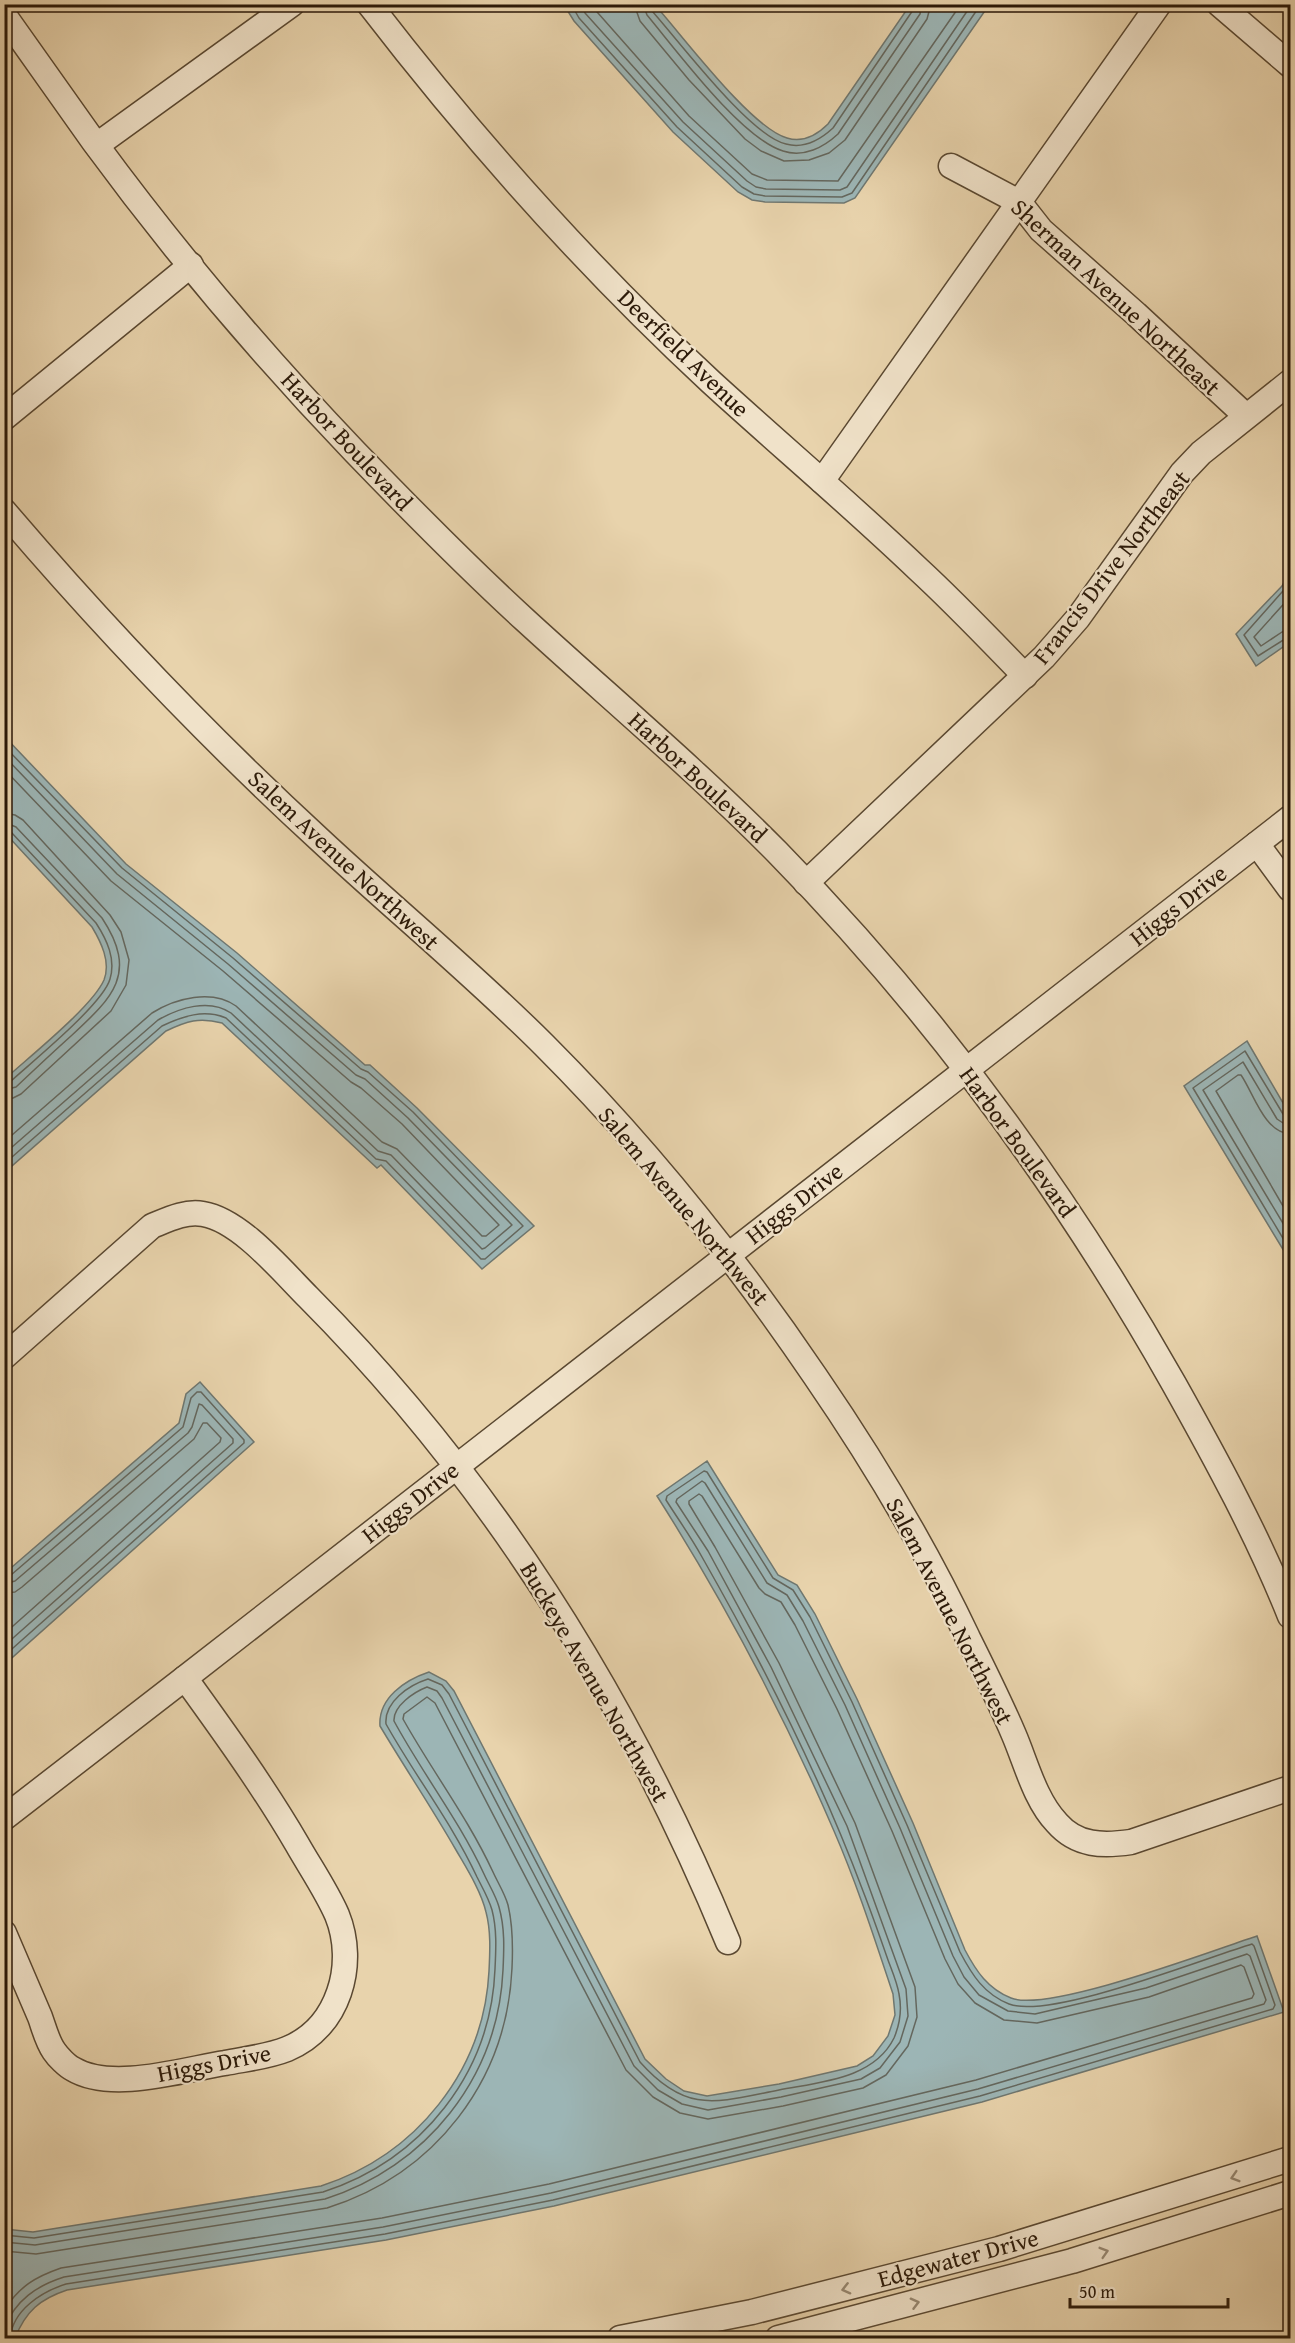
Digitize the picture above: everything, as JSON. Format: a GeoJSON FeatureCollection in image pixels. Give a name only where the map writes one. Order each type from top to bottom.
{"type":"FeatureCollection","features":[{"type":"Feature","properties":{"kind":"street"},"geometry":{"type":"LineString","coordinates":[[97,145],[292,4]]}},
{"type":"Feature","properties":{"kind":"street","name":"Deerfield Avenue"},"geometry":{"type":"LineString","coordinates":[[369,4],[472,132],[554,224],[631,304],[711,381],[919,570],[1025,676]]}},
{"type":"Feature","properties":{"kind":"street"},"geometry":{"type":"LineString","coordinates":[[822,481],[1159,4]]}},
{"type":"Feature","properties":{"kind":"street"},"geometry":{"type":"LineString","coordinates":[[1219,4],[1290,65]]}},
{"type":"Feature","properties":{"kind":"street","name":"Harbor Boulevard"},"geometry":{"type":"LineString","coordinates":[[4,15],[97,145],[191,266],[351,448],[436,535],[524,619],[678,756],[806,883],[881,966],[966,1070],[1042,1173],[1140,1323],[1206,1440],[1247,1520],[1290,1616]]}},
{"type":"Feature","properties":{"kind":"street","name":"Sherman Avenue Northeast"},"geometry":{"type":"LineString","coordinates":[[951,166],[1019,202],[1041,230],[1246,416]]}},
{"type":"Feature","properties":{"kind":"street"},"geometry":{"type":"LineString","coordinates":[[4,418],[191,266]]}},
{"type":"Feature","properties":{"kind":"street","name":"Francis Drive Northeast"},"geometry":{"type":"LineString","coordinates":[[806,883],[1025,676],[1078,618],[1182,473],[1200,453],[1290,382]]}},
{"type":"Feature","properties":{"kind":"street","name":"Salem Avenue Northwest"},"geometry":{"type":"LineString","coordinates":[[4,511],[132,654],[224,749],[319,840],[489,991],[545,1046],[627,1133],[728,1255],[775,1316],[842,1414],[904,1516],[960,1620],[1011,1728],[1043,1803],[1058,1825],[1079,1839],[1105,1845],[1131,1842],[1290,1788]]}},
{"type":"Feature","properties":{"kind":"street","name":"Higgs Drive"},"geometry":{"type":"LineString","coordinates":[[4,1818],[1290,818]]}},
{"type":"Feature","properties":{"kind":"street"},"geometry":{"type":"LineString","coordinates":[[1257,844],[1290,889]]}},
{"type":"Feature","properties":{"kind":"street","name":"Buckeye Avenue Northwest"},"geometry":{"type":"LineString","coordinates":[[4,1357],[153,1226],[176,1215],[202,1214],[228,1222],[267,1255],[338,1327],[405,1402],[456,1466],[522,1556],[571,1631],[622,1718],[669,1807],[728,1942]]}},
{"type":"Feature","properties":{"kind":"street","name":"Higgs Drive"},"geometry":{"type":"LineString","coordinates":[[4,1933],[54,2051],[72,2069],[97,2079],[123,2080],[263,2056],[288,2049],[296,2044],[310,2034],[328,2015],[340,1992],[346,1966],[345,1940],[337,1915],[280,1815],[235,1746],[185,1678]]}},
{"type":"Feature","properties":{"kind":"street","name":"Edgewater Drive"},"geometry":{"type":"LineString","coordinates":[[620,2338],[752,2312],[999,2249],[1290,2159]]}},
{"type":"Feature","properties":{"kind":"street","name":"Edgewater Drive"},"geometry":{"type":"LineString","coordinates":[[778,2338],[1072,2261],[1290,2193]]}},
{"type":"Feature","properties":{"kind":"water"},"geometry":{"type":"Polygon","coordinates":[[[564,5],[655,5],[718,79],[755,117],[772,131],[787,138],[804,139],[819,132],[828,124],[910,5],[989,5],[855,198],[844,203],[765,202],[752,200],[738,192],[673,132],[574,21],[564,5]]]}},
{"type":"Feature","properties":{"kind":"water"},"geometry":{"type":"Polygon","coordinates":[[[1290,571],[1290,642],[1256,666],[1236,634],[1282,586],[1290,571]]]}},
{"type":"Feature","properties":{"kind":"water"},"geometry":{"type":"Polygon","coordinates":[[[5,737],[126,864],[237,953],[365,1065],[370,1065],[417,1108],[534,1226],[482,1269],[381,1165],[377,1168],[222,1023],[206,1020],[187,1022],[166,1031],[5,1172],[5,1079],[87,1004],[104,980],[106,959],[92,927],[5,833],[5,737]]]}},
{"type":"Feature","properties":{"kind":"water"},"geometry":{"type":"Polygon","coordinates":[[[1247,1041],[1290,1115],[1290,1261],[1184,1086],[1247,1041]]]}},
{"type":"Feature","properties":{"kind":"water"},"geometry":{"type":"Polygon","coordinates":[[[200,1382],[254,1442],[5,1664],[5,1573],[179,1423],[186,1394],[200,1382]]]}},
{"type":"Feature","properties":{"kind":"water"},"geometry":{"type":"Polygon","coordinates":[[[707,1461],[778,1575],[797,1585],[815,1614],[857,1699],[913,1823],[965,1950],[978,1972],[989,1984],[1011,1998],[1030,2000],[1059,1997],[1132,1978],[1257,1936],[1284,2012],[982,2102],[554,2206],[386,2240],[67,2290],[35,2307],[24,2320],[15,2338],[5,2338],[5,2229],[33,2232],[321,2186],[355,2172],[387,2153],[415,2131],[439,2104],[459,2075],[474,2042],[484,2008],[490,1949],[486,1912],[469,1872],[380,1726],[383,1707],[388,1699],[402,1685],[429,1672],[446,1681],[454,1691],[645,2059],[666,2079],[684,2091],[707,2096],[779,2084],[857,2066],[873,2056],[888,2036],[895,2015],[893,1994],[850,1871],[815,1788],[774,1702],[730,1618],[657,1496],[707,1461]]]}}]}
